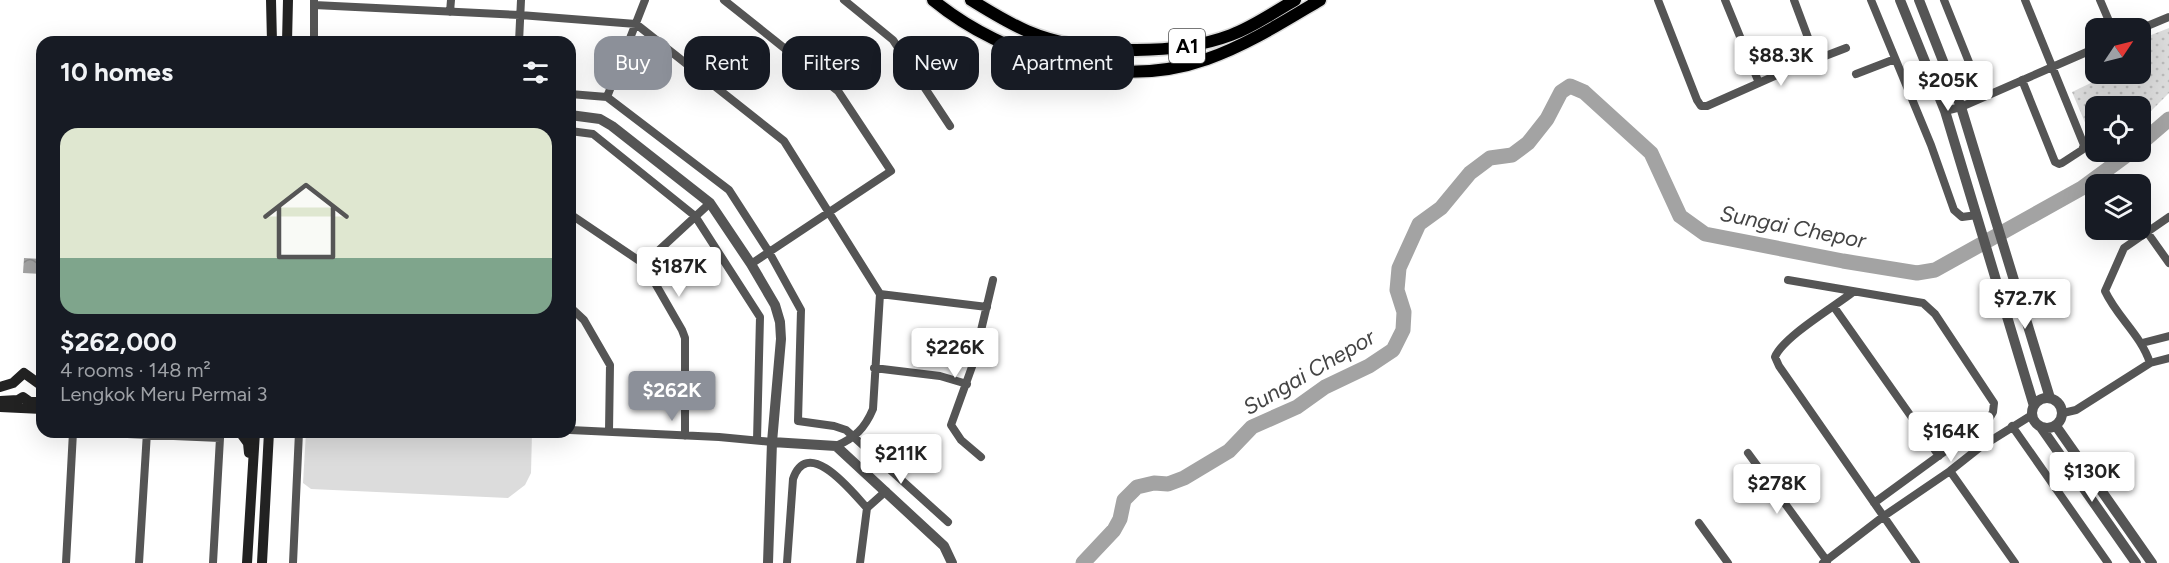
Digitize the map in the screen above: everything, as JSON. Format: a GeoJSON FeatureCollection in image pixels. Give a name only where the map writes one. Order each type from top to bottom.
{"type":"FeatureCollection","features":[{"type":"Feature","properties":{"kind":"main road"},"geometry":{"type":"LineString","coordinates":[[271,0],[272,36]]}},
{"type":"Feature","properties":{"kind":"main road"},"geometry":{"type":"LineString","coordinates":[[287,36],[288,0]]}},
{"type":"Feature","properties":{"kind":"main road","name":"A1"},"geometry":{"type":"LineString","coordinates":[[933,0],[980,33],[1023,53],[1080,66],[1143,71],[1172,69],[1206,60],[1239,46],[1320,0]]}},
{"type":"Feature","properties":{"kind":"main road","name":"A1"},"geometry":{"type":"LineString","coordinates":[[971,0],[1029,32],[1052,39],[1096,47],[1130,50],[1158,50],[1204,44],[1232,35],[1295,0]]}},
{"type":"Feature","properties":{"kind":"main road"},"geometry":{"type":"LineString","coordinates":[[976,0],[988,11]]}},
{"type":"Feature","properties":{"kind":"main road"},"geometry":{"type":"LineString","coordinates":[[0,387],[12,383],[24,374],[36,382]]}},
{"type":"Feature","properties":{"kind":"main road"},"geometry":{"type":"LineString","coordinates":[[0,399],[23,397],[30,402],[36,401]]}},
{"type":"Feature","properties":{"kind":"main road"},"geometry":{"type":"LineString","coordinates":[[0,407],[36,409]]}},
{"type":"Feature","properties":{"kind":"main road"},"geometry":{"type":"LineString","coordinates":[[245,438],[248,442],[252,483]]}},
{"type":"Feature","properties":{"kind":"main road"},"geometry":{"type":"LineString","coordinates":[[247,563],[255,438]]}},
{"type":"Feature","properties":{"kind":"main road"},"geometry":{"type":"LineString","coordinates":[[262,563],[267,438]]}},
{"type":"Feature","properties":{"kind":"street"},"geometry":{"type":"LineString","coordinates":[[450,12],[451,0]]}},
{"type":"Feature","properties":{"kind":"street"},"geometry":{"type":"LineString","coordinates":[[519,36],[521,0]]}},
{"type":"Feature","properties":{"kind":"street"},"geometry":{"type":"LineString","coordinates":[[607,97],[645,0]]}},
{"type":"Feature","properties":{"kind":"street"},"geometry":{"type":"LineString","coordinates":[[724,0],[838,91],[891,171],[751,264]]}},
{"type":"Feature","properties":{"kind":"street"},"geometry":{"type":"LineString","coordinates":[[844,0],[893,40],[950,126]]}},
{"type":"Feature","properties":{"kind":"street"},"geometry":{"type":"LineString","coordinates":[[1658,0],[1701,106],[1707,106],[1846,48]]}},
{"type":"Feature","properties":{"kind":"street"},"geometry":{"type":"LineString","coordinates":[[1725,0],[1759,83]]}},
{"type":"Feature","properties":{"kind":"street"},"geometry":{"type":"LineString","coordinates":[[1794,0],[1816,59]]}},
{"type":"Feature","properties":{"kind":"street"},"geometry":{"type":"LineString","coordinates":[[1871,0],[1931,145],[1954,210],[1962,217],[1978,219]]}},
{"type":"Feature","properties":{"kind":"street"},"geometry":{"type":"LineString","coordinates":[[1900,0],[1946,111],[2033,410],[2040,426],[2136,563]]}},
{"type":"Feature","properties":{"kind":"street"},"geometry":{"type":"LineString","coordinates":[[1919,0],[1961,107],[2050,398]]}},
{"type":"Feature","properties":{"kind":"street"},"geometry":{"type":"LineString","coordinates":[[1944,0],[1983,98]]}},
{"type":"Feature","properties":{"kind":"street"},"geometry":{"type":"LineString","coordinates":[[2022,80],[2055,162],[2062,163],[2082,150],[2084,145],[2025,0]]}},
{"type":"Feature","properties":{"kind":"street"},"geometry":{"type":"LineString","coordinates":[[2100,0],[2108,18]]}},
{"type":"Feature","properties":{"kind":"street"},"geometry":{"type":"LineString","coordinates":[[314,36],[314,2],[636,24],[784,141],[880,294],[873,409],[855,437],[836,446],[576,430]]}},
{"type":"Feature","properties":{"kind":"street"},"geometry":{"type":"LineString","coordinates":[[2151,24],[2169,17]]}},
{"type":"Feature","properties":{"kind":"street"},"geometry":{"type":"LineString","coordinates":[[1946,111],[1983,98],[2085,52]]}},
{"type":"Feature","properties":{"kind":"street"},"geometry":{"type":"LineString","coordinates":[[1856,74],[1895,59]]}},
{"type":"Feature","properties":{"kind":"street"},"geometry":{"type":"LineString","coordinates":[[576,94],[607,97],[729,190],[769,252],[801,310],[798,422],[841,428],[855,437],[948,522]]}},
{"type":"Feature","properties":{"kind":"street"},"geometry":{"type":"LineString","coordinates":[[576,116],[600,119],[612,126],[710,203],[775,305],[780,322],[781,339],[772,442],[768,563]]}},
{"type":"Feature","properties":{"kind":"street"},"geometry":{"type":"LineString","coordinates":[[576,132],[593,134],[695,216],[760,317],[757,440]]}},
{"type":"Feature","properties":{"kind":"street"},"geometry":{"type":"LineString","coordinates":[[644,264],[710,203]]}},
{"type":"Feature","properties":{"kind":"street"},"geometry":{"type":"LineString","coordinates":[[2151,229],[2169,217]]}},
{"type":"Feature","properties":{"kind":"street"},"geometry":{"type":"LineString","coordinates":[[576,218],[644,264],[677,320],[685,338],[685,436]]}},
{"type":"Feature","properties":{"kind":"street"},"geometry":{"type":"LineString","coordinates":[[2151,238],[2169,263]]}},
{"type":"Feature","properties":{"kind":"street"},"geometry":{"type":"LineString","coordinates":[[2136,240],[2120,254],[2105,291],[2110,303],[2142,343],[2150,363]]}},
{"type":"Feature","properties":{"kind":"street"},"geometry":{"type":"LineString","coordinates":[[981,457],[961,440],[951,425],[967,384],[993,280]]}},
{"type":"Feature","properties":{"kind":"street"},"geometry":{"type":"LineString","coordinates":[[1788,280],[1923,303],[1935,314],[1994,403],[1989,419],[1874,503]]}},
{"type":"Feature","properties":{"kind":"street"},"geometry":{"type":"LineString","coordinates":[[1853,292],[1802,330],[1778,350],[1775,357],[1916,563]]}},
{"type":"Feature","properties":{"kind":"street"},"geometry":{"type":"LineString","coordinates":[[880,294],[987,307]]}},
{"type":"Feature","properties":{"kind":"street"},"geometry":{"type":"LineString","coordinates":[[1834,307],[1939,456]]}},
{"type":"Feature","properties":{"kind":"street"},"geometry":{"type":"LineString","coordinates":[[576,313],[584,320],[610,365],[609,432]]}},
{"type":"Feature","properties":{"kind":"street"},"geometry":{"type":"LineString","coordinates":[[2142,343],[2169,336]]}},
{"type":"Feature","properties":{"kind":"street"},"geometry":{"type":"LineString","coordinates":[[2063,413],[2076,410],[2150,363],[2169,358]]}},
{"type":"Feature","properties":{"kind":"street"},"geometry":{"type":"LineString","coordinates":[[874,368],[940,376],[967,384]]}},
{"type":"Feature","properties":{"kind":"street"},"geometry":{"type":"LineString","coordinates":[[1748,453],[1825,562],[1884,516],[2012,426],[2033,410],[2041,399],[2050,398],[2059,403],[2063,413],[2061,420],[2056,426],[2050,428],[2040,426]]}},
{"type":"Feature","properties":{"kind":"street"},"geometry":{"type":"LineString","coordinates":[[2012,426],[2108,563]]}},
{"type":"Feature","properties":{"kind":"street"},"geometry":{"type":"LineString","coordinates":[[2056,426],[2152,563]]}},
{"type":"Feature","properties":{"kind":"street"},"geometry":{"type":"LineString","coordinates":[[66,563],[73,438]]}},
{"type":"Feature","properties":{"kind":"street"},"geometry":{"type":"LineString","coordinates":[[139,563],[146,438]]}},
{"type":"Feature","properties":{"kind":"street"},"geometry":{"type":"LineString","coordinates":[[213,563],[220,438]]}},
{"type":"Feature","properties":{"kind":"street"},"geometry":{"type":"LineString","coordinates":[[293,563],[299,438]]}},
{"type":"Feature","properties":{"kind":"street"},"geometry":{"type":"LineString","coordinates":[[836,446],[944,546],[952,563]]}},
{"type":"Feature","properties":{"kind":"street"},"geometry":{"type":"LineString","coordinates":[[787,563],[793,479],[800,467],[816,464],[826,467],[867,508]]}},
{"type":"Feature","properties":{"kind":"street"},"geometry":{"type":"LineString","coordinates":[[1950,471],[2015,563]]}},
{"type":"Feature","properties":{"kind":"street"},"geometry":{"type":"LineString","coordinates":[[860,563],[867,508],[886,491]]}},
{"type":"Feature","properties":{"kind":"street"},"geometry":{"type":"LineString","coordinates":[[1699,524],[1728,563]]}},
{"type":"Feature","properties":{"kind":"shaded area"},"geometry":{"type":"Polygon","coordinates":[[[2169,28],[2169,93],[2151,111],[2151,96],[2085,96],[2085,123],[2072,92],[2089,84],[2151,84],[2151,35],[2169,28]]]}},
{"type":"Feature","properties":{"kind":"shaded area"},"geometry":{"type":"Polygon","coordinates":[[[306,438],[532,438],[531,473],[525,485],[508,498],[311,489],[303,483],[306,438]]]}},
{"type":"Feature","properties":{"kind":"water"},"geometry":{"type":"Polygon","coordinates":[[[24,258],[36,259],[36,274],[23,273],[24,258]]]}},
{"type":"Feature","properties":{"kind":"waterway","name":"Sungai Chepor"},"geometry":{"type":"LineString","coordinates":[[1083,563],[1114,530],[1120,519],[1124,500],[1137,487],[1154,483],[1168,484],[1184,478],[1229,451],[1252,427],[1297,407],[1325,387],[1369,366],[1393,350],[1403,330],[1404,312],[1397,290],[1399,268],[1419,224],[1441,208],[1470,173],[1490,158],[1512,155],[1528,143],[1547,119],[1561,92],[1570,86],[1584,92],[1651,153],[1680,216],[1705,234],[1917,273],[1935,270],[2082,188],[2117,162]]}},
{"type":"Feature","properties":{"kind":"waterway","name":"Sungai Chepor"},"geometry":{"type":"LineString","coordinates":[[2151,135],[2169,119]]}}]}
